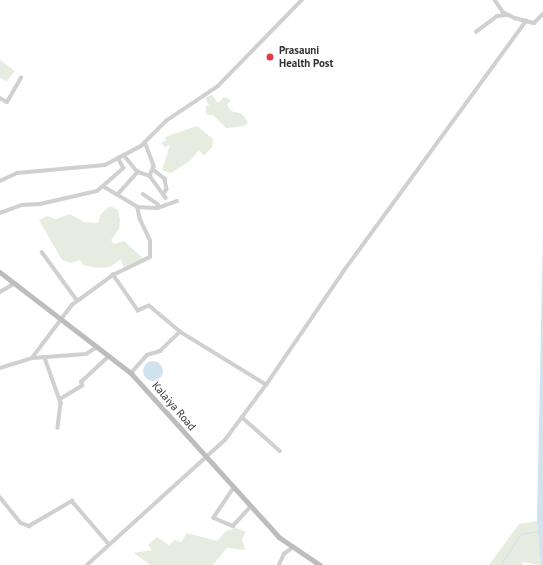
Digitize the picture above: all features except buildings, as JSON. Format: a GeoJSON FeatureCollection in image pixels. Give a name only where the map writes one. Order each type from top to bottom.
{"type":"FeatureCollection","features":[{"type":"Feature","properties":{"kind":"main road","name":"Kalaiya Road"},"geometry":{"type":"LineString","coordinates":[[0,272],[60,320],[132,373],[206,458],[292,548],[320,565]]}},
{"type":"Feature","properties":{"kind":"street"},"geometry":{"type":"LineString","coordinates":[[0,181],[17,173],[95,168],[124,155],[145,142],[166,121],[218,86],[302,0]]}},
{"type":"Feature","properties":{"kind":"street"},"geometry":{"type":"LineString","coordinates":[[495,0],[507,15]]}},
{"type":"Feature","properties":{"kind":"street"},"geometry":{"type":"LineString","coordinates":[[476,32],[497,16],[507,15],[534,23],[543,14]]}},
{"type":"Feature","properties":{"kind":"street"},"geometry":{"type":"LineString","coordinates":[[87,565],[206,458],[242,417],[266,385],[343,272],[526,21]]}},
{"type":"Feature","properties":{"kind":"street"},"geometry":{"type":"LineString","coordinates":[[0,98],[7,102],[21,78]]}},
{"type":"Feature","properties":{"kind":"street"},"geometry":{"type":"LineString","coordinates":[[145,142],[154,170],[165,179],[167,189],[164,194]]}},
{"type":"Feature","properties":{"kind":"street"},"geometry":{"type":"LineString","coordinates":[[124,155],[138,172],[150,176],[166,198]]}},
{"type":"Feature","properties":{"kind":"street"},"geometry":{"type":"LineString","coordinates":[[0,212],[22,205],[40,204],[97,192],[104,187],[122,168],[118,158]]}},
{"type":"Feature","properties":{"kind":"street"},"geometry":{"type":"LineString","coordinates":[[150,176],[154,170]]}},
{"type":"Feature","properties":{"kind":"street"},"geometry":{"type":"LineString","coordinates":[[118,194],[138,172]]}},
{"type":"Feature","properties":{"kind":"street"},"geometry":{"type":"LineString","coordinates":[[104,187],[118,194],[137,207],[158,208],[177,201]]}},
{"type":"Feature","properties":{"kind":"street"},"geometry":{"type":"LineString","coordinates":[[143,194],[158,204],[158,208]]}},
{"type":"Feature","properties":{"kind":"street"},"geometry":{"type":"LineString","coordinates":[[32,358],[45,344],[60,320],[77,300],[113,275],[150,257],[150,241],[140,220],[137,207]]}},
{"type":"Feature","properties":{"kind":"street"},"geometry":{"type":"LineString","coordinates":[[42,252],[77,300]]}},
{"type":"Feature","properties":{"kind":"street"},"geometry":{"type":"LineString","coordinates":[[113,275],[138,311],[149,306],[180,332],[266,385]]}},
{"type":"Feature","properties":{"kind":"street"},"geometry":{"type":"LineString","coordinates":[[0,292],[14,284]]}},
{"type":"Feature","properties":{"kind":"street"},"geometry":{"type":"LineString","coordinates":[[132,373],[148,355],[160,351],[180,332]]}},
{"type":"Feature","properties":{"kind":"street"},"geometry":{"type":"LineString","coordinates":[[0,368],[32,358],[86,354],[97,347]]}},
{"type":"Feature","properties":{"kind":"street"},"geometry":{"type":"LineString","coordinates":[[60,399],[82,386],[81,382],[109,356]]}},
{"type":"Feature","properties":{"kind":"street"},"geometry":{"type":"LineString","coordinates":[[45,358],[60,399],[62,411],[58,428]]}},
{"type":"Feature","properties":{"kind":"street"},"geometry":{"type":"LineString","coordinates":[[242,417],[280,451]]}},
{"type":"Feature","properties":{"kind":"street"},"geometry":{"type":"LineString","coordinates":[[234,488],[214,518],[233,526],[251,506]]}},
{"type":"Feature","properties":{"kind":"street"},"geometry":{"type":"LineString","coordinates":[[0,497],[21,523],[29,526],[72,501],[109,544]]}},
{"type":"Feature","properties":{"kind":"street"},"geometry":{"type":"LineString","coordinates":[[279,565],[284,554],[292,548]]}},
{"type":"Feature","properties":{"kind":"shaded area"},"geometry":{"type":"Polygon","coordinates":[[[0,60],[15,71],[7,81],[0,78],[0,60]]]}},
{"type":"Feature","properties":{"kind":"shaded area"},"geometry":{"type":"Polygon","coordinates":[[[212,95],[218,103],[224,97],[231,100],[227,105],[231,111],[242,114],[248,122],[245,126],[226,128],[213,115],[207,115],[205,107],[209,105],[205,98],[212,95]]]}},
{"type":"Feature","properties":{"kind":"shaded area"},"geometry":{"type":"Polygon","coordinates":[[[197,126],[213,139],[212,147],[204,156],[199,150],[190,161],[171,173],[162,170],[170,145],[165,147],[161,143],[166,140],[165,137],[197,126]]]}},
{"type":"Feature","properties":{"kind":"shaded area"},"geometry":{"type":"Polygon","coordinates":[[[110,206],[118,210],[120,220],[119,229],[111,240],[114,244],[124,241],[143,258],[124,268],[121,259],[110,267],[98,268],[83,265],[80,260],[71,263],[62,260],[39,220],[47,216],[56,219],[70,214],[84,222],[98,223],[101,214],[110,206]]]}},
{"type":"Feature","properties":{"kind":"shaded area"},"geometry":{"type":"Polygon","coordinates":[[[537,521],[541,565],[523,562],[522,565],[489,565],[519,524],[537,521]]]}},
{"type":"Feature","properties":{"kind":"shaded area"},"geometry":{"type":"Polygon","coordinates":[[[236,528],[246,532],[242,539],[245,550],[227,548],[213,565],[150,565],[134,553],[152,550],[148,545],[157,537],[169,545],[174,540],[181,542],[187,533],[217,541],[226,531],[236,528]]]}},
{"type":"Feature","properties":{"kind":"water"},"geometry":{"type":"Polygon","coordinates":[[[543,230],[543,565],[541,565],[537,521],[543,230]]]}},
{"type":"Feature","properties":{"kind":"water"},"geometry":{"type":"Polygon","coordinates":[[[153,361],[160,364],[163,371],[160,378],[153,381],[146,378],[143,371],[146,364],[153,361]]]}},
{"type":"Feature","properties":{"kind":"waterway"},"geometry":{"type":"LineString","coordinates":[[500,565],[521,534],[538,531]]}},
{"type":"Feature","properties":{"kind":"place","name":"Prasauni Health Post"},"geometry":{"type":"Point","coordinates":[270,57]}}]}
